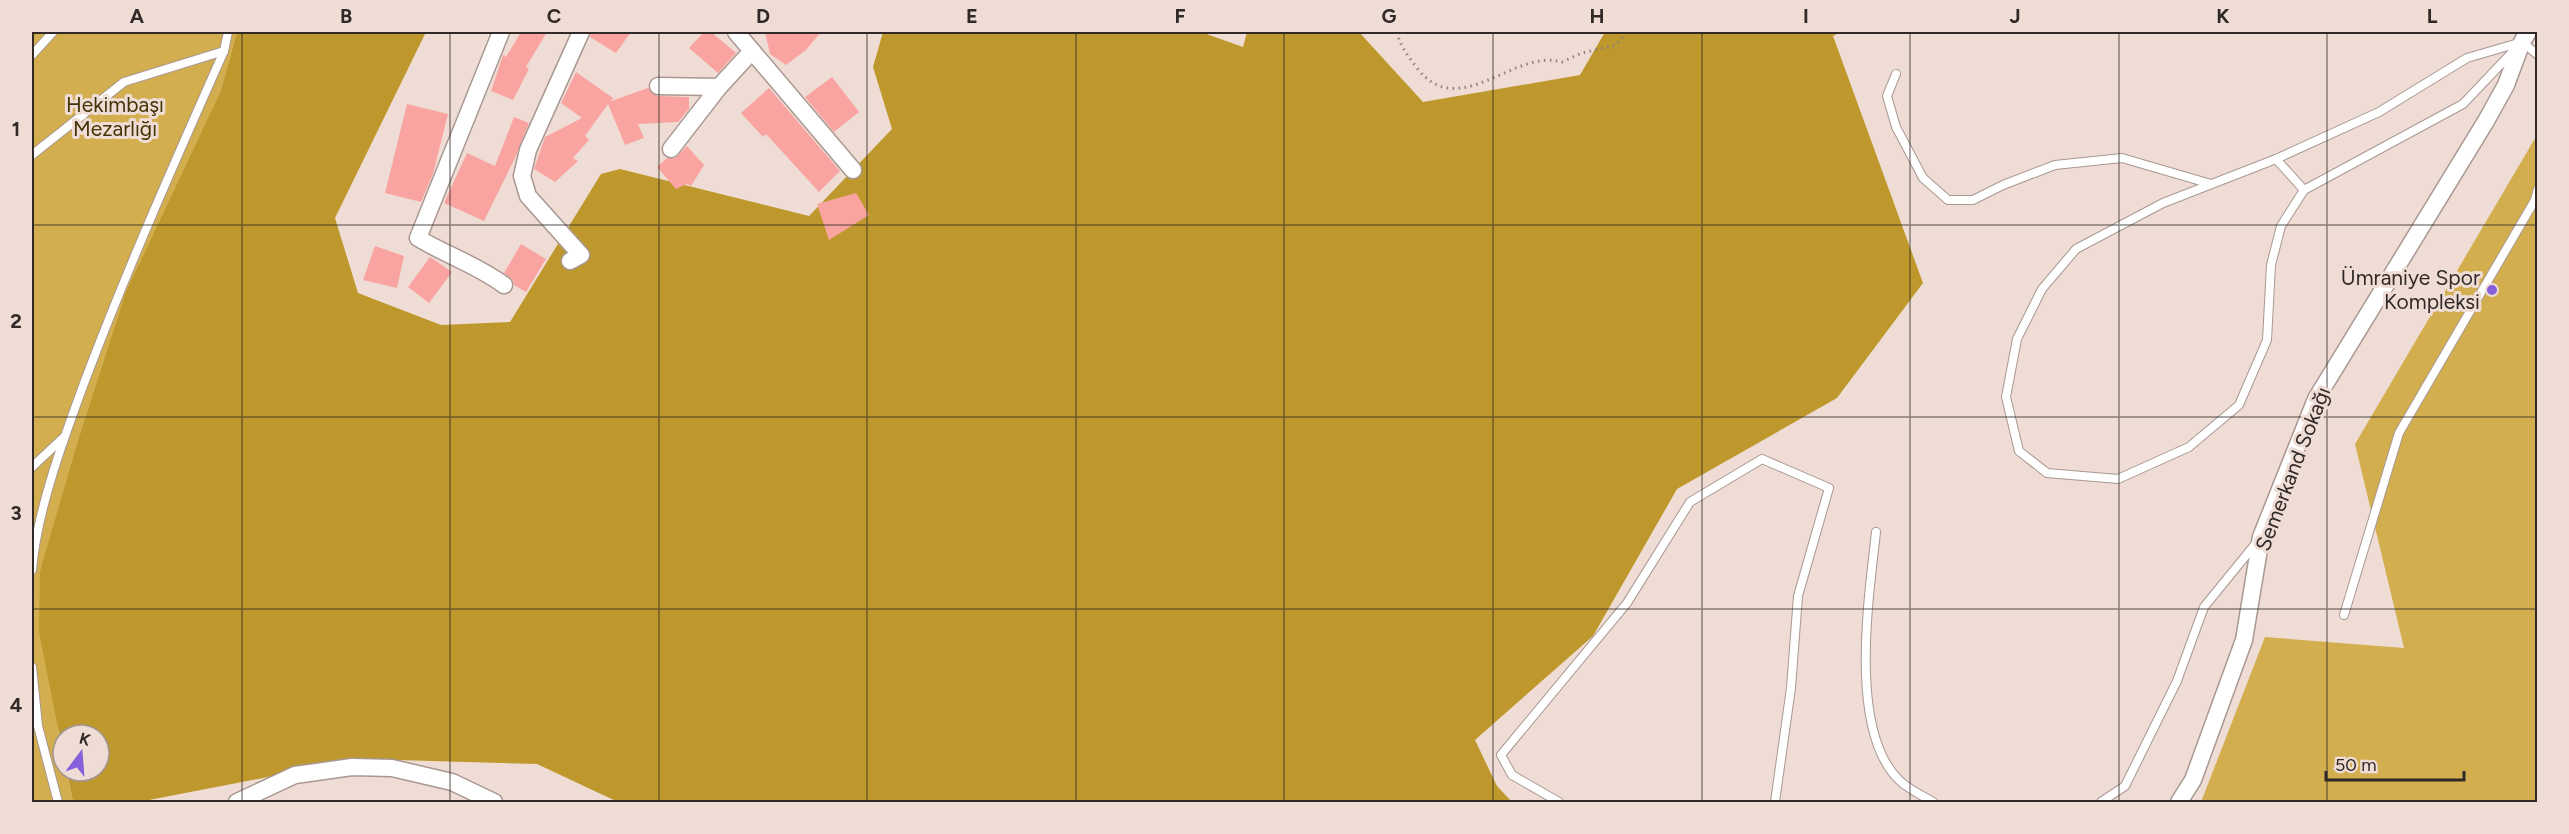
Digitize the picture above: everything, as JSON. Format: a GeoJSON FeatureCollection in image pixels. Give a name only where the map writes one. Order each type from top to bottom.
{"type":"FeatureCollection","features":[{"type":"Feature","properties":{"kind":"street"},"geometry":{"type":"LineString","coordinates":[[501,32],[418,238],[467,265],[482,269],[504,285]]}},
{"type":"Feature","properties":{"kind":"street"},"geometry":{"type":"LineString","coordinates":[[570,261],[581,255],[528,196],[522,176],[528,150],[580,32]]}},
{"type":"Feature","properties":{"kind":"street","name":"Semerkand Sokağı"},"geometry":{"type":"LineString","coordinates":[[2179,802],[2193,780],[2244,640],[2261,537],[2316,399],[2486,121],[2506,85],[2525,37]]}},
{"type":"Feature","properties":{"kind":"street"},"geometry":{"type":"LineString","coordinates":[[671,149],[719,87],[746,38],[853,171]]}},
{"type":"Feature","properties":{"kind":"street"},"geometry":{"type":"LineString","coordinates":[[658,86],[719,87]]}},
{"type":"Feature","properties":{"kind":"street"},"geometry":{"type":"LineString","coordinates":[[237,802],[295,775],[352,766],[392,768],[452,782],[494,802]]}},
{"type":"Feature","properties":{"kind":"lane"},"geometry":{"type":"LineString","coordinates":[[32,56],[53,32]]}},
{"type":"Feature","properties":{"kind":"lane"},"geometry":{"type":"LineString","coordinates":[[32,570],[47,495],[64,438],[122,282],[224,51],[228,32]]}},
{"type":"Feature","properties":{"kind":"lane"},"geometry":{"type":"LineString","coordinates":[[2525,37],[2538,55]]}},
{"type":"Feature","properties":{"kind":"lane"},"geometry":{"type":"LineString","coordinates":[[2525,37],[2463,104],[2304,190],[2281,226],[2271,265],[2267,340],[2239,405],[2189,447],[2118,479],[2047,473],[2019,451],[2006,397],[2018,339],[2042,289],[2076,249],[2163,203],[2276,159],[2379,112],[2467,58],[2525,37]]}},
{"type":"Feature","properties":{"kind":"lane"},"geometry":{"type":"LineString","coordinates":[[32,155],[124,82],[224,51]]}},
{"type":"Feature","properties":{"kind":"lane"},"geometry":{"type":"LineString","coordinates":[[1896,74],[1887,96],[1896,127],[1923,178],[1948,200],[1973,200],[2003,185],[2055,165],[2122,158],[2212,184]]}},
{"type":"Feature","properties":{"kind":"lane"},"geometry":{"type":"LineString","coordinates":[[2276,159],[2304,190]]}},
{"type":"Feature","properties":{"kind":"lane"},"geometry":{"type":"LineString","coordinates":[[2344,615],[2399,433],[2535,200],[2538,189]]}},
{"type":"Feature","properties":{"kind":"lane"},"geometry":{"type":"LineString","coordinates":[[32,466],[64,438]]}},
{"type":"Feature","properties":{"kind":"lane"},"geometry":{"type":"LineString","coordinates":[[1559,802],[1512,775],[1501,754],[1627,603],[1690,502],[1762,459],[1830,488],[1798,596],[1791,688],[1775,802]]}},
{"type":"Feature","properties":{"kind":"lane"},"geometry":{"type":"LineString","coordinates":[[1876,532],[1869,597],[1866,697],[1880,754],[1899,781],[1934,802]]}},
{"type":"Feature","properties":{"kind":"lane"},"geometry":{"type":"LineString","coordinates":[[2101,802],[2125,786],[2177,681],[2204,607],[2261,537]]}},
{"type":"Feature","properties":{"kind":"lane"},"geometry":{"type":"LineString","coordinates":[[32,667],[38,726],[58,802]]}},
{"type":"Feature","properties":{"kind":"path"},"geometry":{"type":"LineString","coordinates":[[1397,32],[1399,42],[1422,75],[1445,89],[1482,84],[1515,68],[1552,60],[1562,62],[1582,53],[1616,45],[1626,32]]}},
{"type":"Feature","properties":{"kind":"green space","name":"Hekimbaşı Mezarlığı"},"geometry":{"type":"Polygon","coordinates":[[[36,32],[237,32],[220,93],[40,571],[57,723],[51,723],[51,783],[69,783],[73,802],[32,802],[32,36],[36,32]]]}},
{"type":"Feature","properties":{"kind":"green space"},"geometry":{"type":"Polygon","coordinates":[[[2537,135],[2537,802],[2201,802],[2265,637],[2404,648],[2355,444],[2537,135]]]}},
{"type":"Feature","properties":{"kind":"shaded area"},"geometry":{"type":"Polygon","coordinates":[[[237,32],[426,32],[335,218],[358,293],[441,325],[510,322],[601,174],[620,169],[809,216],[892,129],[873,67],[883,32],[1201,32],[1243,47],[1247,32],[1359,32],[1423,102],[1580,75],[1605,32],[1841,32],[1833,36],[1923,283],[1837,398],[1677,489],[1593,636],[1475,740],[1497,786],[1512,802],[618,802],[537,764],[361,759],[139,802],[73,802],[69,783],[111,783],[111,723],[57,723],[39,632],[40,571],[78,441],[126,292],[220,93],[237,32]]]}},
{"type":"Feature","properties":{"kind":"building"},"geometry":{"type":"Polygon","coordinates":[[[521,32],[547,32],[526,67],[529,69],[513,100],[491,91],[503,55],[506,57],[521,32]]]}},
{"type":"Feature","properties":{"kind":"building"},"geometry":{"type":"Polygon","coordinates":[[[591,32],[631,32],[616,53],[590,37],[591,32]]]}},
{"type":"Feature","properties":{"kind":"building"},"geometry":{"type":"Polygon","coordinates":[[[704,32],[711,32],[736,53],[718,73],[689,48],[704,32]]]}},
{"type":"Feature","properties":{"kind":"building"},"geometry":{"type":"Polygon","coordinates":[[[765,32],[821,32],[806,50],[786,65],[770,54],[765,32]]]}},
{"type":"Feature","properties":{"kind":"building"},"geometry":{"type":"Polygon","coordinates":[[[576,72],[613,98],[611,101],[648,88],[657,96],[689,97],[689,109],[678,122],[638,124],[644,138],[625,145],[608,104],[585,136],[589,140],[573,158],[578,161],[555,182],[534,169],[545,137],[582,118],[561,103],[576,72]]]}},
{"type":"Feature","properties":{"kind":"building"},"geometry":{"type":"Polygon","coordinates":[[[832,77],[859,112],[834,132],[805,97],[832,77]]]}},
{"type":"Feature","properties":{"kind":"building"},"geometry":{"type":"Polygon","coordinates":[[[769,88],[840,171],[819,192],[766,134],[763,137],[741,113],[769,88]]]}},
{"type":"Feature","properties":{"kind":"building"},"geometry":{"type":"Polygon","coordinates":[[[407,104],[448,114],[433,174],[421,202],[385,193],[407,104]]]}},
{"type":"Feature","properties":{"kind":"building"},"geometry":{"type":"Polygon","coordinates":[[[514,117],[529,123],[515,158],[484,221],[444,203],[467,153],[495,166],[514,117]]]}},
{"type":"Feature","properties":{"kind":"building"},"geometry":{"type":"Polygon","coordinates":[[[687,146],[704,165],[691,186],[687,184],[676,189],[657,167],[667,158],[675,158],[687,146]]]}},
{"type":"Feature","properties":{"kind":"building"},"geometry":{"type":"Polygon","coordinates":[[[856,193],[869,215],[829,240],[817,204],[856,193]]]}},
{"type":"Feature","properties":{"kind":"building"},"geometry":{"type":"Polygon","coordinates":[[[521,244],[546,259],[526,292],[514,285],[513,280],[504,273],[521,244]]]}},
{"type":"Feature","properties":{"kind":"building"},"geometry":{"type":"Polygon","coordinates":[[[375,246],[404,256],[397,288],[363,280],[375,246]]]}},
{"type":"Feature","properties":{"kind":"building"},"geometry":{"type":"Polygon","coordinates":[[[430,257],[452,272],[429,303],[408,287],[430,257]]]}},
{"type":"Feature","properties":{"kind":"place","name":"Ümraniye Spor Kompleksi"},"geometry":{"type":"Point","coordinates":[2492,290]}}]}
